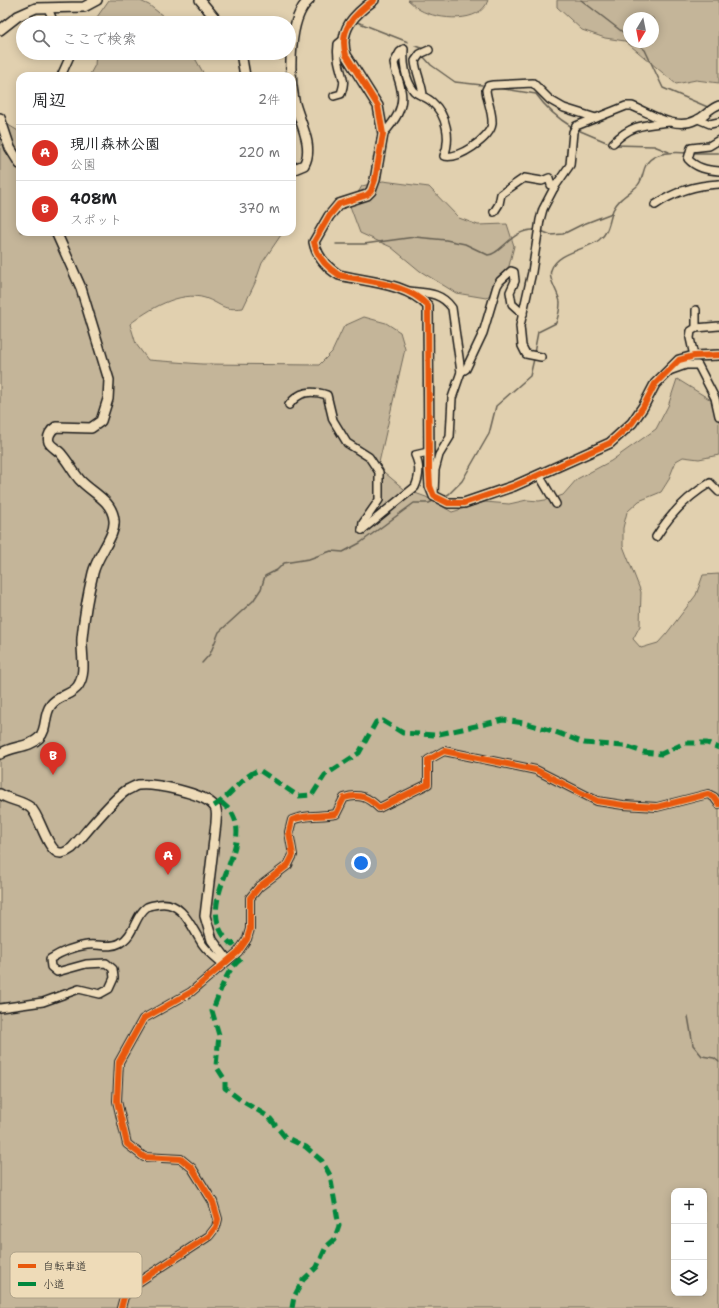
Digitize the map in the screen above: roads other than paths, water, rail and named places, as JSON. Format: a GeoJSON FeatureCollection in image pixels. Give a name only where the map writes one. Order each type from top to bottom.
{"type":"FeatureCollection","features":[{"type":"Feature","properties":{"kind":"street"},"geometry":{"type":"LineString","coordinates":[[20,16],[28,10],[84,7],[97,0]]}},
{"type":"Feature","properties":{"kind":"street"},"geometry":{"type":"LineString","coordinates":[[200,0],[213,16]]}},
{"type":"Feature","properties":{"kind":"street"},"geometry":{"type":"LineString","coordinates":[[296,20],[309,0]]}},
{"type":"Feature","properties":{"kind":"street"},"geometry":{"type":"LineString","coordinates":[[374,0],[351,18],[343,40],[346,55],[378,106],[383,134],[375,180],[371,191],[367,195],[338,204],[329,216],[314,242],[319,256],[330,270],[339,275],[406,291],[432,293],[446,300],[452,308],[462,372]]}},
{"type":"Feature","properties":{"kind":"street"},"geometry":{"type":"LineString","coordinates":[[48,8],[51,16]]}},
{"type":"Feature","properties":{"kind":"street"},"geometry":{"type":"LineString","coordinates":[[0,30],[16,19]]}},
{"type":"Feature","properties":{"kind":"street"},"geometry":{"type":"LineString","coordinates":[[334,96],[341,94],[344,80],[338,65],[337,50],[338,44],[343,40]]}},
{"type":"Feature","properties":{"kind":"street"},"geometry":{"type":"LineString","coordinates":[[383,134],[396,117],[402,103],[402,91],[394,63],[400,52],[404,49],[406,74],[414,90],[432,102],[446,126],[449,139],[444,156],[448,157],[464,152],[490,131],[492,118],[486,90],[488,86],[533,83],[550,100],[564,108],[596,118]]}},
{"type":"Feature","properties":{"kind":"street"},"geometry":{"type":"LineString","coordinates":[[422,96],[423,90],[416,73],[415,61],[420,54],[429,50]]}},
{"type":"Feature","properties":{"kind":"street"},"geometry":{"type":"LineString","coordinates":[[63,72],[68,60]]}},
{"type":"Feature","properties":{"kind":"street"},"geometry":{"type":"LineString","coordinates":[[243,60],[244,72]]}},
{"type":"Feature","properties":{"kind":"street"},"geometry":{"type":"LineString","coordinates":[[293,60],[293,72]]}},
{"type":"Feature","properties":{"kind":"street"},"geometry":{"type":"LineString","coordinates":[[536,357],[526,354],[522,346],[520,326],[543,208],[554,188],[570,165],[574,129],[596,118],[632,106],[669,122]]}},
{"type":"Feature","properties":{"kind":"street"},"geometry":{"type":"LineString","coordinates":[[296,107],[307,146],[307,154],[304,165],[296,168]]}},
{"type":"Feature","properties":{"kind":"street"},"geometry":{"type":"LineString","coordinates":[[613,143],[628,130],[639,126],[669,122],[686,123],[698,120],[713,108]]}},
{"type":"Feature","properties":{"kind":"street"},"geometry":{"type":"LineString","coordinates":[[0,118],[10,148],[16,158]]}},
{"type":"Feature","properties":{"kind":"street"},"geometry":{"type":"LineString","coordinates":[[698,120],[710,124],[719,122]]}},
{"type":"Feature","properties":{"kind":"street"},"geometry":{"type":"LineString","coordinates":[[719,140],[709,146],[691,148],[688,159],[695,165],[706,170],[719,172]]}},
{"type":"Feature","properties":{"kind":"street"},"geometry":{"type":"LineString","coordinates":[[494,212],[500,204],[501,194],[524,178],[542,181],[549,178],[551,185],[554,188]]}},
{"type":"Feature","properties":{"kind":"street"},"geometry":{"type":"LineString","coordinates":[[655,204],[675,193],[707,184],[719,184]]}},
{"type":"Feature","properties":{"kind":"street"},"geometry":{"type":"LineString","coordinates":[[0,754],[34,741],[40,737],[45,728],[46,713],[51,704],[72,692],[79,684],[83,669],[82,639],[92,574],[97,559],[113,532],[114,520],[108,505],[102,498],[81,481],[49,440],[51,431],[56,427],[92,428],[101,421],[108,399],[109,380],[81,288],[58,236]]}},
{"type":"Feature","properties":{"kind":"street"},"geometry":{"type":"LineString","coordinates":[[434,496],[435,470],[438,455],[450,437],[452,398],[462,372],[466,369],[483,333],[497,286],[511,271],[514,272],[516,277],[510,292],[512,304],[523,314]]}},
{"type":"Feature","properties":{"kind":"street"},"geometry":{"type":"LineString","coordinates":[[406,291],[422,299],[428,306],[428,452],[430,486],[434,496],[448,503],[464,503],[539,475],[546,470],[610,443],[632,423],[643,407],[655,384],[680,360],[694,356],[719,355]]}},
{"type":"Feature","properties":{"kind":"street"},"geometry":{"type":"LineString","coordinates":[[696,310],[696,328]]}},
{"type":"Feature","properties":{"kind":"street"},"geometry":{"type":"LineString","coordinates":[[694,356],[690,338],[691,331],[696,328],[719,326]]}},
{"type":"Feature","properties":{"kind":"street"},"geometry":{"type":"LineString","coordinates":[[667,371],[698,364],[715,398],[719,416]]}},
{"type":"Feature","properties":{"kind":"street"},"geometry":{"type":"LineString","coordinates":[[289,405],[296,395],[318,392],[327,395],[332,420],[347,443],[369,457],[379,472],[379,500],[363,523],[362,530],[415,487],[419,478],[420,469],[415,455],[428,452]]}},
{"type":"Feature","properties":{"kind":"street"},"geometry":{"type":"LineString","coordinates":[[539,475],[556,504]]}},
{"type":"Feature","properties":{"kind":"street"},"geometry":{"type":"LineString","coordinates":[[656,538],[664,524],[700,489],[710,483],[719,492]]}},
{"type":"Feature","properties":{"kind":"street"},"geometry":{"type":"LineString","coordinates":[[142,1281],[209,1236],[216,1227],[218,1219],[213,1202],[192,1168],[181,1159],[144,1157],[127,1144],[117,1101],[119,1062],[143,1019],[191,992],[238,952],[247,939],[250,929],[250,898],[259,887],[288,865],[293,856],[289,832],[292,820],[300,816],[322,817],[336,814],[344,798],[354,794],[370,800],[378,808],[402,798],[428,784],[428,760],[444,751],[536,770],[596,801],[623,805],[657,807],[708,794],[714,797],[719,804]]}},
{"type":"Feature","properties":{"kind":"street"},"geometry":{"type":"LineString","coordinates":[[0,794],[31,809],[50,846],[59,854],[72,848],[117,799],[137,785],[180,791],[202,797],[214,806],[217,813],[205,916],[212,940],[225,962]]}},
{"type":"Feature","properties":{"kind":"street"},"geometry":{"type":"LineString","coordinates":[[0,1008],[43,1002],[79,989],[100,994],[109,989],[114,978],[113,969],[106,963],[86,964],[56,972],[51,967],[50,959],[72,948],[88,945],[105,947],[120,943],[130,935],[140,915],[148,907],[164,903],[173,905],[184,914],[204,946],[225,962]]}},
{"type":"Feature","properties":{"kind":"street"},"geometry":{"type":"LineString","coordinates":[[121,1308],[125,1298]]}},
{"type":"Feature","properties":{"kind":"waterway"},"geometry":{"type":"LineString","coordinates":[[581,0],[623,32]]}},
{"type":"Feature","properties":{"kind":"waterway"},"geometry":{"type":"LineString","coordinates":[[357,22],[408,42]]}},
{"type":"Feature","properties":{"kind":"waterway"},"geometry":{"type":"LineString","coordinates":[[415,46],[424,49]]}},
{"type":"Feature","properties":{"kind":"waterway"},"geometry":{"type":"LineString","coordinates":[[642,48],[645,50],[663,88],[710,108]]}},
{"type":"Feature","properties":{"kind":"waterway"},"geometry":{"type":"LineString","coordinates":[[423,56],[431,65],[455,82],[482,85]]}},
{"type":"Feature","properties":{"kind":"waterway"},"geometry":{"type":"LineString","coordinates":[[498,88],[536,94],[552,112],[572,127]]}},
{"type":"Feature","properties":{"kind":"waterway"},"geometry":{"type":"LineString","coordinates":[[578,130],[611,144]]}},
{"type":"Feature","properties":{"kind":"waterway"},"geometry":{"type":"LineString","coordinates":[[614,145],[654,146],[669,152]]}},
{"type":"Feature","properties":{"kind":"waterway"},"geometry":{"type":"LineString","coordinates":[[534,353],[538,332],[556,323],[558,316],[560,302],[550,274],[554,264],[565,255],[599,240],[605,234],[615,206],[638,185],[649,160],[665,153],[687,153]]}},
{"type":"Feature","properties":{"kind":"waterway"},"geometry":{"type":"LineString","coordinates":[[691,153],[719,153]]}},
{"type":"Feature","properties":{"kind":"waterway"},"geometry":{"type":"LineString","coordinates":[[541,231],[551,235],[563,234],[612,213]]}},
{"type":"Feature","properties":{"kind":"waterway"},"geometry":{"type":"LineString","coordinates":[[336,244],[364,244],[415,237],[446,240],[465,244],[488,255],[493,254],[520,233],[528,230],[536,230]]}},
{"type":"Feature","properties":{"kind":"waterway"},"geometry":{"type":"LineString","coordinates":[[443,497],[449,494],[462,481],[489,434],[496,406],[530,376],[534,359]]}},
{"type":"Feature","properties":{"kind":"waterway"},"geometry":{"type":"LineString","coordinates":[[202,663],[210,654],[219,632],[253,601],[261,589],[265,576],[277,570],[284,563],[309,559],[331,551],[343,552],[360,543],[414,503],[429,503],[435,500]]}},
{"type":"Feature","properties":{"kind":"waterway"},"geometry":{"type":"LineString","coordinates":[[688,1016],[693,1045],[702,1056],[714,1058],[719,1062]]}},
{"type":"Feature","properties":{"kind":"place","name":"408M"},"geometry":{"type":"Point","coordinates":[53,775]}},
{"type":"Feature","properties":{"kind":"place","name":"現川森林公園"},"geometry":{"type":"Point","coordinates":[168,875]}}]}
